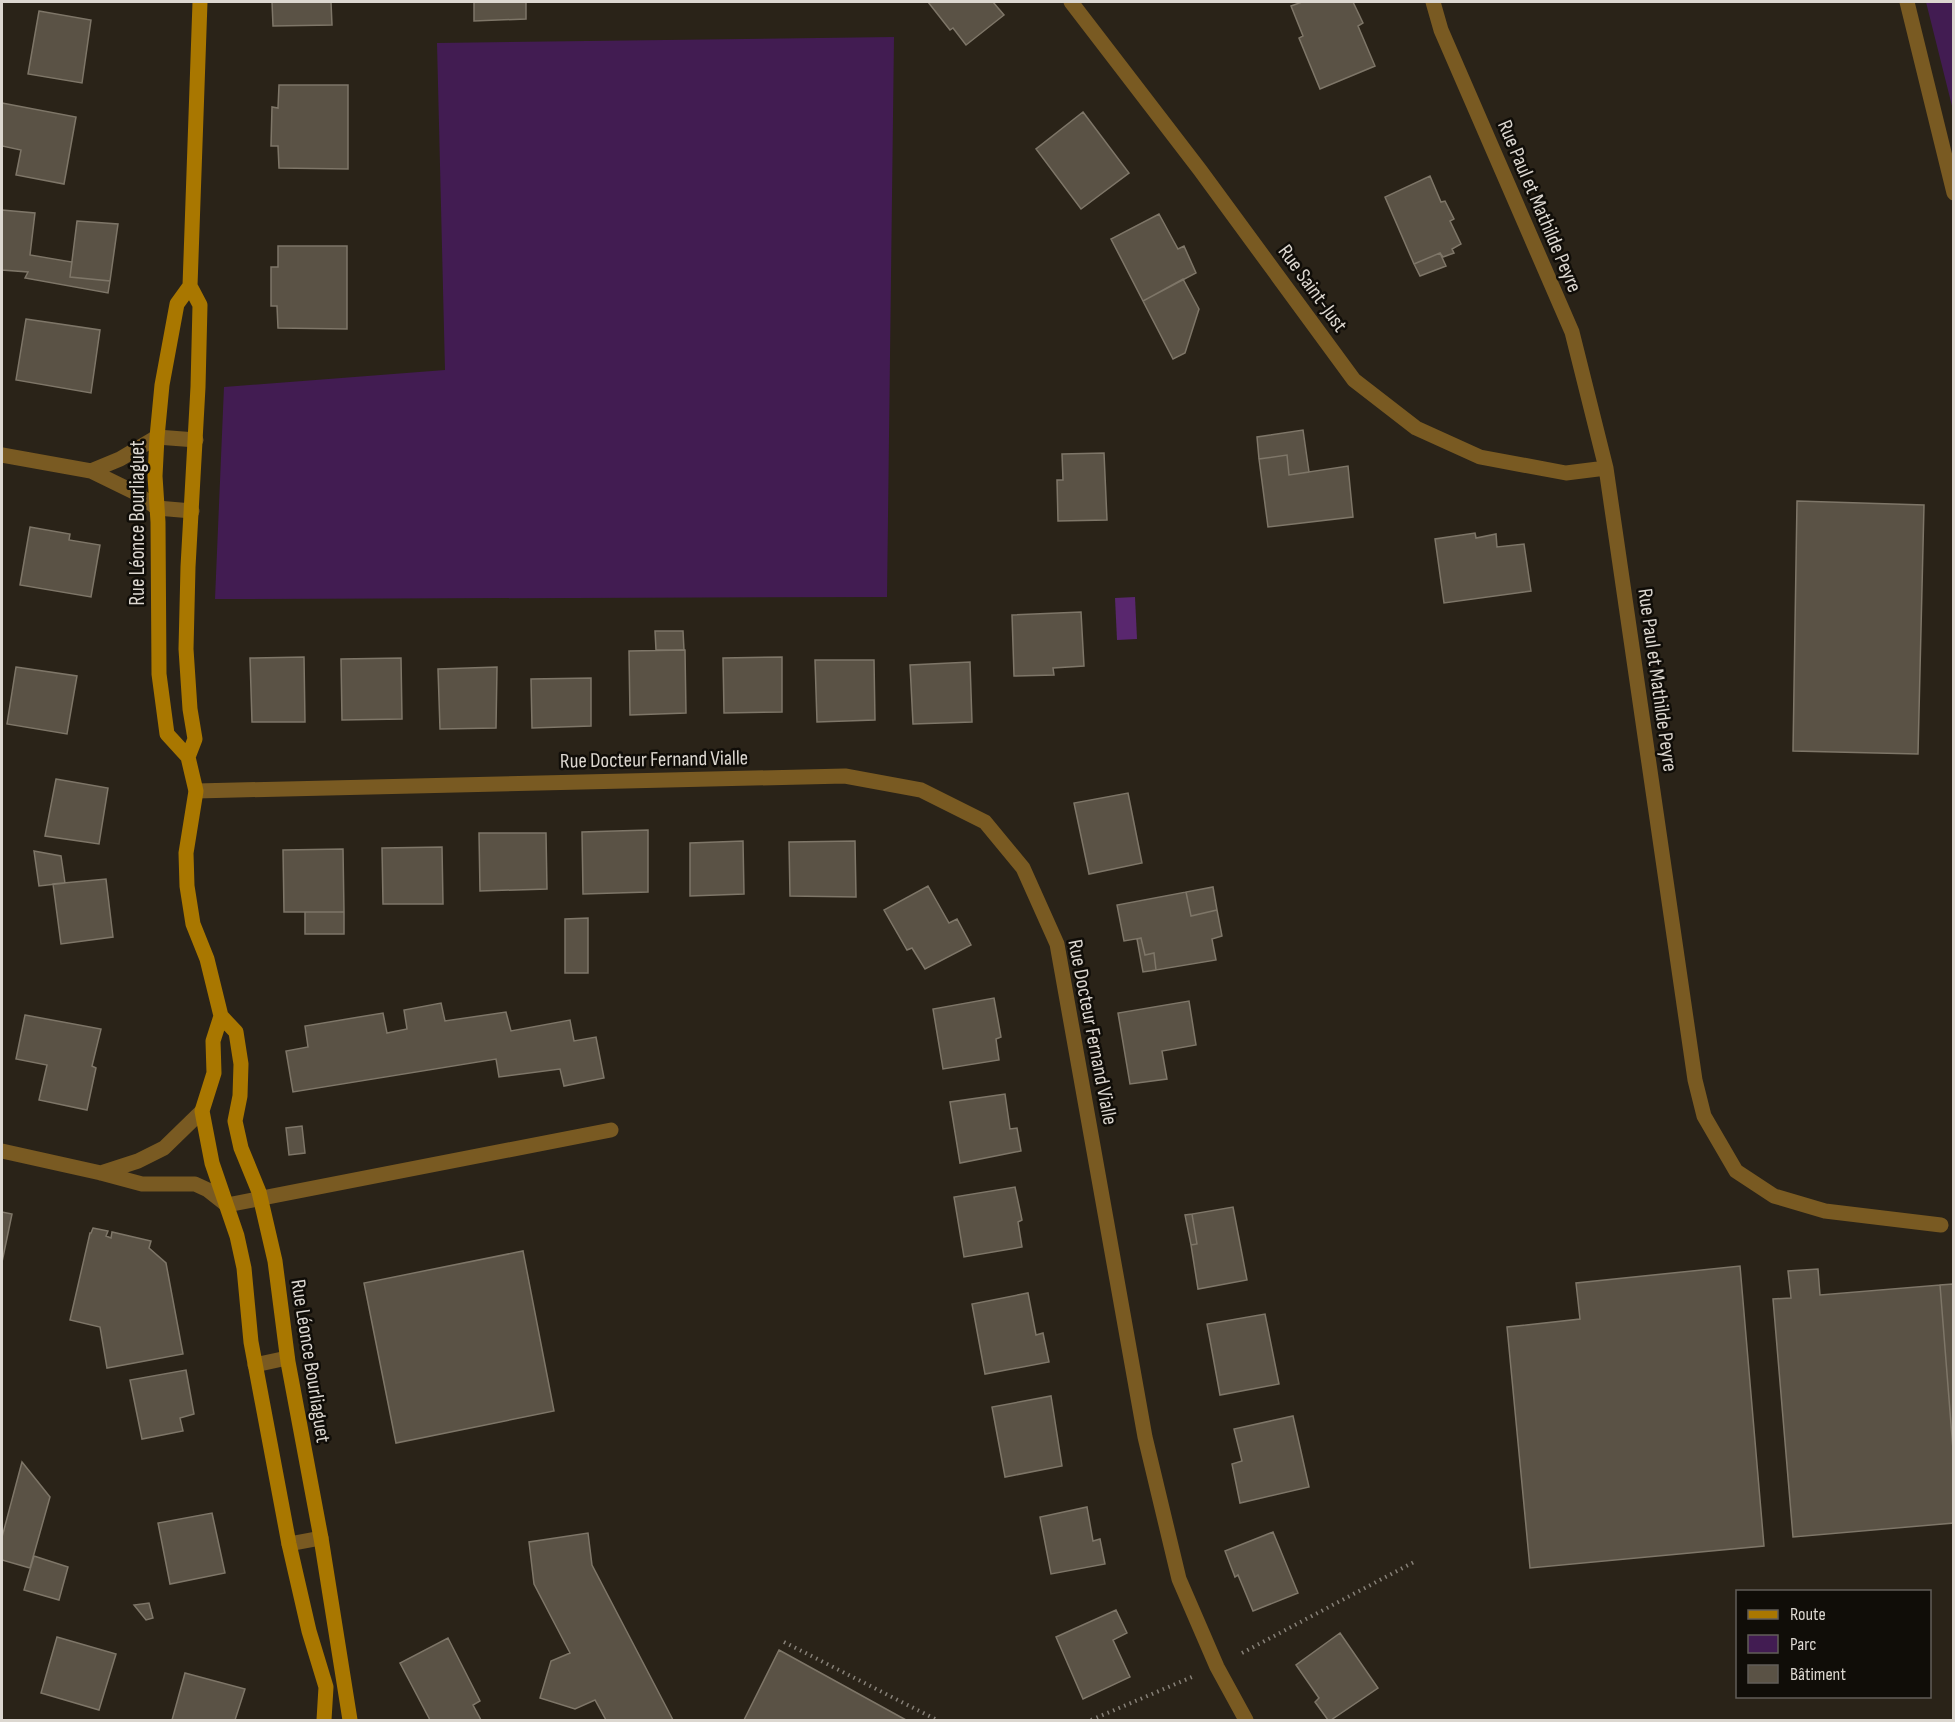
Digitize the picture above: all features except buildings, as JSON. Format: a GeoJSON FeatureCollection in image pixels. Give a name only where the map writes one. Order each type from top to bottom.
{"type":"FeatureCollection","features":[{"type":"Feature","properties":{"kind":"main road","name":"Rue Léonce Bourliaguet"},"geometry":{"type":"LineString","coordinates":[[188,757],[195,739],[190,709],[186,650],[200,305],[190,286],[200,2]]}},
{"type":"Feature","properties":{"kind":"main road","name":"Rue Léonce Bourliaguet"},"geometry":{"type":"LineString","coordinates":[[190,286],[177,304],[162,385],[157,437],[155,476],[159,674],[167,734],[188,757],[196,791],[186,853],[187,886],[193,924],[207,959],[221,1016],[236,1032],[241,1064],[240,1096],[236,1121],[241,1148],[261,1198],[275,1261],[287,1358],[321,1538],[350,1720]]}},
{"type":"Feature","properties":{"kind":"main road","name":"Rue Léonce Bourliaguet"},"geometry":{"type":"LineString","coordinates":[[221,1016],[213,1041],[214,1073],[202,1111],[212,1163],[227,1204],[244,1268],[250,1342],[289,1544],[309,1631],[326,1687],[324,1720]]}},
{"type":"Feature","properties":{"kind":"street","name":"Rue Saint-Just"},"geometry":{"type":"LineString","coordinates":[[1071,2],[1200,170],[1354,380],[1416,428],[1480,457],[1566,473],[1606,468]]}},
{"type":"Feature","properties":{"kind":"street","name":"Rue Paul et Mathilde Peyre"},"geometry":{"type":"LineString","coordinates":[[1433,2],[1441,30],[1572,332],[1606,468],[1693,1068],[1704,1116],[1736,1170],[1774,1196],[1825,1211],[1941,1225]]}},
{"type":"Feature","properties":{"kind":"street"},"geometry":{"type":"LineString","coordinates":[[1907,2],[1953,193]]}},
{"type":"Feature","properties":{"kind":"street"},"geometry":{"type":"LineString","coordinates":[[91,471],[120,459],[157,437],[196,440]]}},
{"type":"Feature","properties":{"kind":"street"},"geometry":{"type":"LineString","coordinates":[[2,455],[91,471],[136,493],[156,508],[192,511]]}},
{"type":"Feature","properties":{"kind":"street","name":"Rue Docteur Fernand Vialle"},"geometry":{"type":"LineString","coordinates":[[196,791],[845,776],[921,790],[985,822],[1023,868],[1057,944],[1146,1437],[1179,1579],[1217,1667],[1246,1720]]}},
{"type":"Feature","properties":{"kind":"street"},"geometry":{"type":"LineString","coordinates":[[101,1173],[138,1161],[164,1148],[202,1111]]}},
{"type":"Feature","properties":{"kind":"street"},"geometry":{"type":"LineString","coordinates":[[2,1151],[142,1184],[195,1184],[208,1190],[227,1204],[612,1130]]}},
{"type":"Feature","properties":{"kind":"street"},"geometry":{"type":"LineString","coordinates":[[255,1365],[287,1358]]}},
{"type":"Feature","properties":{"kind":"street"},"geometry":{"type":"LineString","coordinates":[[289,1544],[321,1538]]}},
{"type":"Feature","properties":{"kind":"path"},"geometry":{"type":"LineString","coordinates":[[1091,1720],[1217,1667],[1414,1562]]}},
{"type":"Feature","properties":{"kind":"path"},"geometry":{"type":"LineString","coordinates":[[784,1642],[937,1720]]}},
{"type":"Feature","properties":{"kind":"green space"},"geometry":{"type":"Polygon","coordinates":[[[1926,2],[1953,2],[1953,110],[1926,2]]]}},
{"type":"Feature","properties":{"kind":"green space"},"geometry":{"type":"Polygon","coordinates":[[[894,37],[887,597],[215,599],[224,387],[445,370],[437,43],[894,37]]]}},
{"type":"Feature","properties":{"kind":"shaded area"},"geometry":{"type":"Polygon","coordinates":[[[1135,597],[1137,639],[1117,640],[1115,598],[1135,597]]]}}]}
